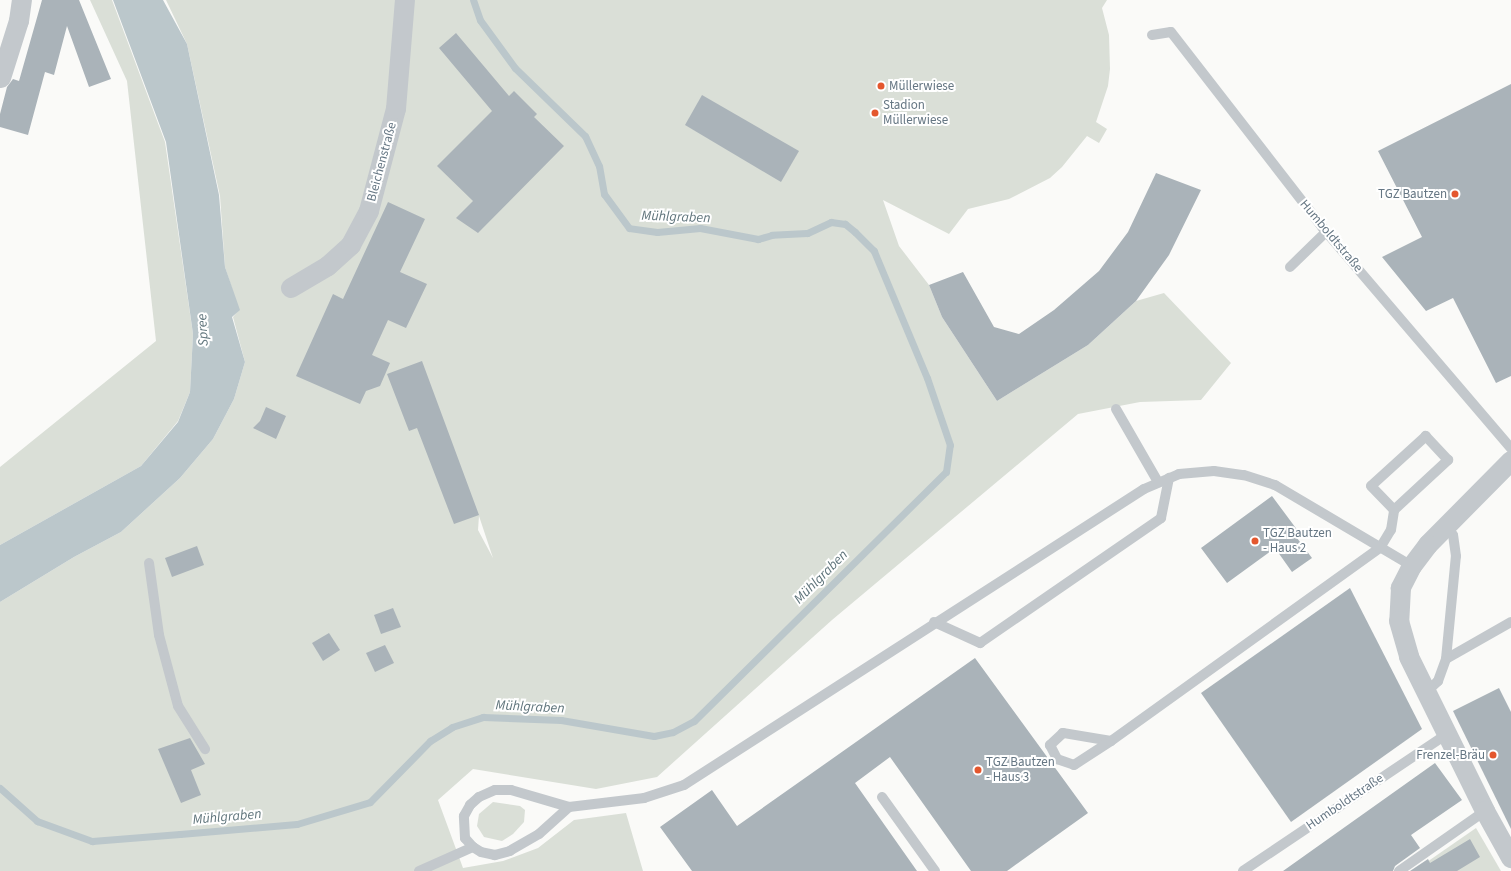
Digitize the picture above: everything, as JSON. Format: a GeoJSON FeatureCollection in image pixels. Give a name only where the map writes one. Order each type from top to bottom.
{"type":"FeatureCollection","features":[{"type":"Feature","properties":{"kind":"street"},"geometry":{"type":"LineString","coordinates":[[1,78],[19,21],[22,0]]}},
{"type":"Feature","properties":{"kind":"street","name":"Bleichenstraße"},"geometry":{"type":"LineString","coordinates":[[291,288],[328,266],[351,245],[369,211],[396,109],[405,0]]}},
{"type":"Feature","properties":{"kind":"street"},"geometry":{"type":"LineString","coordinates":[[1510,854],[1485,811],[1409,657],[1399,621],[1401,588],[1412,566],[1446,526],[1511,461]]}},
{"type":"Feature","properties":{"kind":"lane","name":"Humboldtstraße"},"geometry":{"type":"LineString","coordinates":[[1152,35],[1171,32],[1326,232],[1511,448]]}},
{"type":"Feature","properties":{"kind":"lane"},"geometry":{"type":"LineString","coordinates":[[1290,267],[1326,232]]}},
{"type":"Feature","properties":{"kind":"lane"},"geometry":{"type":"LineString","coordinates":[[1116,409],[1158,482]]}},
{"type":"Feature","properties":{"kind":"lane"},"geometry":{"type":"LineString","coordinates":[[1111,741],[1063,732],[1050,746],[1057,759],[1074,766],[1111,741],[1380,548],[1391,530],[1394,510],[1448,460],[1426,436],[1371,486],[1394,510]]}},
{"type":"Feature","properties":{"kind":"lane"},"geometry":{"type":"LineString","coordinates":[[569,807],[539,834],[510,850],[495,855],[482,852],[473,847],[465,838],[464,816],[479,797],[495,790],[511,790],[569,807],[644,798],[684,785],[934,622],[1144,488],[1179,474],[1214,471],[1244,475],[1275,485],[1412,566]]}},
{"type":"Feature","properties":{"kind":"lane"},"geometry":{"type":"LineString","coordinates":[[934,622],[980,643],[1161,518],[1169,478]]}},
{"type":"Feature","properties":{"kind":"lane"},"geometry":{"type":"LineString","coordinates":[[1427,691],[1438,682],[1446,659],[1456,556],[1453,535],[1446,526]]}},
{"type":"Feature","properties":{"kind":"lane"},"geometry":{"type":"LineString","coordinates":[[149,563],[159,635],[178,706],[205,749]]}},
{"type":"Feature","properties":{"kind":"lane"},"geometry":{"type":"LineString","coordinates":[[1446,659],[1511,622]]}},
{"type":"Feature","properties":{"kind":"lane","name":"Humboldtstraße"},"geometry":{"type":"LineString","coordinates":[[1243,871],[1447,734]]}},
{"type":"Feature","properties":{"kind":"lane"},"geometry":{"type":"LineString","coordinates":[[882,797],[935,871]]}},
{"type":"Feature","properties":{"kind":"lane"},"geometry":{"type":"LineString","coordinates":[[1399,871],[1485,811]]}},
{"type":"Feature","properties":{"kind":"lane"},"geometry":{"type":"LineString","coordinates":[[419,871],[473,847]]}},
{"type":"Feature","properties":{"kind":"shaded area"},"geometry":{"type":"Polygon","coordinates":[[[90,0],[112,0],[165,142],[193,334],[190,392],[178,421],[141,466],[0,545],[0,467],[156,341],[127,81],[90,0]]]}},
{"type":"Feature","properties":{"kind":"shaded area"},"geometry":{"type":"Polygon","coordinates":[[[166,0],[1107,0],[1102,8],[1109,35],[1110,69],[1108,86],[1096,122],[1107,129],[1099,143],[1087,136],[1062,167],[1050,178],[1009,199],[968,209],[949,234],[883,200],[899,246],[929,285],[942,317],[997,401],[1088,345],[1136,301],[1164,293],[1231,363],[1201,400],[1140,402],[1078,414],[832,620],[657,777],[596,789],[473,769],[438,800],[463,868],[503,861],[538,848],[574,820],[626,813],[643,871],[0,871],[0,602],[74,557],[121,532],[180,478],[213,439],[234,399],[245,362],[233,317],[239,310],[225,267],[220,196],[187,44],[166,0]],[[479,516],[478,530],[493,558],[479,516]]]}},
{"type":"Feature","properties":{"kind":"shaded area"},"geometry":{"type":"Polygon","coordinates":[[[493,802],[520,806],[525,810],[524,822],[513,834],[502,841],[484,837],[477,826],[479,814],[493,802]]]}},
{"type":"Feature","properties":{"kind":"shaded area"},"geometry":{"type":"Polygon","coordinates":[[[1476,828],[1501,871],[1414,871],[1476,828]]]}},
{"type":"Feature","properties":{"kind":"water","name":"Spree"},"geometry":{"type":"Polygon","coordinates":[[[113,0],[163,0],[187,44],[219,195],[225,267],[240,310],[232,317],[245,362],[234,399],[213,439],[180,478],[121,532],[74,557],[0,602],[0,545],[141,466],[178,422],[190,392],[193,334],[166,142],[113,0]]]}},
{"type":"Feature","properties":{"kind":"building"},"geometry":{"type":"Polygon","coordinates":[[[42,0],[79,0],[111,79],[89,87],[67,26],[54,75],[45,72],[28,135],[0,127],[0,114],[7,87],[13,79],[19,81],[42,0]]]}},
{"type":"Feature","properties":{"kind":"building"},"geometry":{"type":"Polygon","coordinates":[[[456,33],[509,96],[514,91],[537,114],[534,117],[564,146],[478,233],[456,218],[473,201],[437,166],[492,111],[439,48],[456,33]]]}},
{"type":"Feature","properties":{"kind":"building","name":"TGZ Bautzen"},"geometry":{"type":"Polygon","coordinates":[[[1511,84],[1511,376],[1496,383],[1453,298],[1426,311],[1382,257],[1422,237],[1378,151],[1511,84]]]}},
{"type":"Feature","properties":{"kind":"building"},"geometry":{"type":"Polygon","coordinates":[[[702,95],[799,151],[781,182],[685,125],[702,95]]]}},
{"type":"Feature","properties":{"kind":"building"},"geometry":{"type":"Polygon","coordinates":[[[1156,173],[1201,190],[1169,255],[1136,301],[1088,345],[997,401],[942,317],[929,285],[963,272],[994,327],[1019,334],[1054,310],[1099,271],[1128,232],[1156,173]]]}},
{"type":"Feature","properties":{"kind":"building"},"geometry":{"type":"Polygon","coordinates":[[[388,202],[425,219],[400,272],[427,284],[406,328],[388,320],[372,355],[390,363],[380,386],[366,391],[360,404],[296,376],[333,294],[343,299],[388,202]]]}},
{"type":"Feature","properties":{"kind":"building"},"geometry":{"type":"Polygon","coordinates":[[[422,361],[479,515],[454,524],[417,428],[409,431],[387,374],[422,361]]]}},
{"type":"Feature","properties":{"kind":"building"},"geometry":{"type":"Polygon","coordinates":[[[266,407],[286,416],[276,439],[253,428],[260,421],[266,407]]]}},
{"type":"Feature","properties":{"kind":"building","name":"TGZ Bautzen - Haus 2"},"geometry":{"type":"Polygon","coordinates":[[[1272,496],[1298,531],[1294,534],[1312,558],[1292,572],[1275,548],[1227,583],[1201,548],[1272,496]]]}},
{"type":"Feature","properties":{"kind":"building"},"geometry":{"type":"Polygon","coordinates":[[[197,546],[204,565],[172,577],[165,558],[197,546]]]}},
{"type":"Feature","properties":{"kind":"building"},"geometry":{"type":"Polygon","coordinates":[[[1350,588],[1422,729],[1291,822],[1201,693],[1350,588]]]}},
{"type":"Feature","properties":{"kind":"building"},"geometry":{"type":"Polygon","coordinates":[[[393,608],[401,627],[381,634],[374,615],[393,608]]]}},
{"type":"Feature","properties":{"kind":"building"},"geometry":{"type":"Polygon","coordinates":[[[329,633],[340,650],[323,661],[312,643],[329,633]]]}},
{"type":"Feature","properties":{"kind":"building"},"geometry":{"type":"Polygon","coordinates":[[[385,645],[394,663],[375,672],[366,653],[385,645]]]}},
{"type":"Feature","properties":{"kind":"building","name":"TGZ Bautzen - Haus 3"},"geometry":{"type":"Polygon","coordinates":[[[975,658],[1088,813],[1007,871],[971,871],[890,757],[855,783],[917,871],[692,871],[660,827],[712,790],[737,826],[975,658]]]}},
{"type":"Feature","properties":{"kind":"building","name":"Frenzel-Bräu"},"geometry":{"type":"Polygon","coordinates":[[[1499,688],[1511,712],[1511,829],[1453,711],[1499,688]]]}},
{"type":"Feature","properties":{"kind":"building"},"geometry":{"type":"Polygon","coordinates":[[[190,738],[205,764],[191,770],[201,795],[181,803],[158,749],[190,738]]]}},
{"type":"Feature","properties":{"kind":"building"},"geometry":{"type":"Polygon","coordinates":[[[1435,763],[1462,800],[1411,835],[1420,848],[1395,866],[1393,871],[1283,871],[1435,763]]]}},
{"type":"Feature","properties":{"kind":"building"},"geometry":{"type":"Polygon","coordinates":[[[1470,839],[1480,857],[1457,871],[1410,871],[1428,859],[1430,863],[1470,839]]]}},
{"type":"Feature","properties":{"kind":"waterway","name":"Mühlgraben"},"geometry":{"type":"LineString","coordinates":[[0,788],[37,821],[92,841],[180,834],[297,824],[370,802],[430,741],[452,727],[483,717],[561,720],[654,736],[673,732],[694,721],[946,472],[950,445],[927,378],[874,251],[855,232],[845,224],[831,222],[807,233],[772,235],[758,239],[700,228],[657,232],[629,228],[604,194],[599,166],[585,136],[515,68],[480,20],[473,0]]}},
{"type":"Feature","properties":{"kind":"place","name":"Müllerwiese"},"geometry":{"type":"Point","coordinates":[881,86]}},
{"type":"Feature","properties":{"kind":"place","name":"Stadion Müllerwiese"},"geometry":{"type":"Point","coordinates":[875,113]}},
{"type":"Feature","properties":{"kind":"place","name":"TGZ Bautzen"},"geometry":{"type":"Point","coordinates":[1455,194]}},
{"type":"Feature","properties":{"kind":"place","name":"TGZ Bautzen - Haus 2"},"geometry":{"type":"Point","coordinates":[1255,541]}},
{"type":"Feature","properties":{"kind":"place","name":"Frenzel-Bräu"},"geometry":{"type":"Point","coordinates":[1493,755]}},
{"type":"Feature","properties":{"kind":"place","name":"TGZ Bautzen - Haus 3"},"geometry":{"type":"Point","coordinates":[978,770]}}]}
